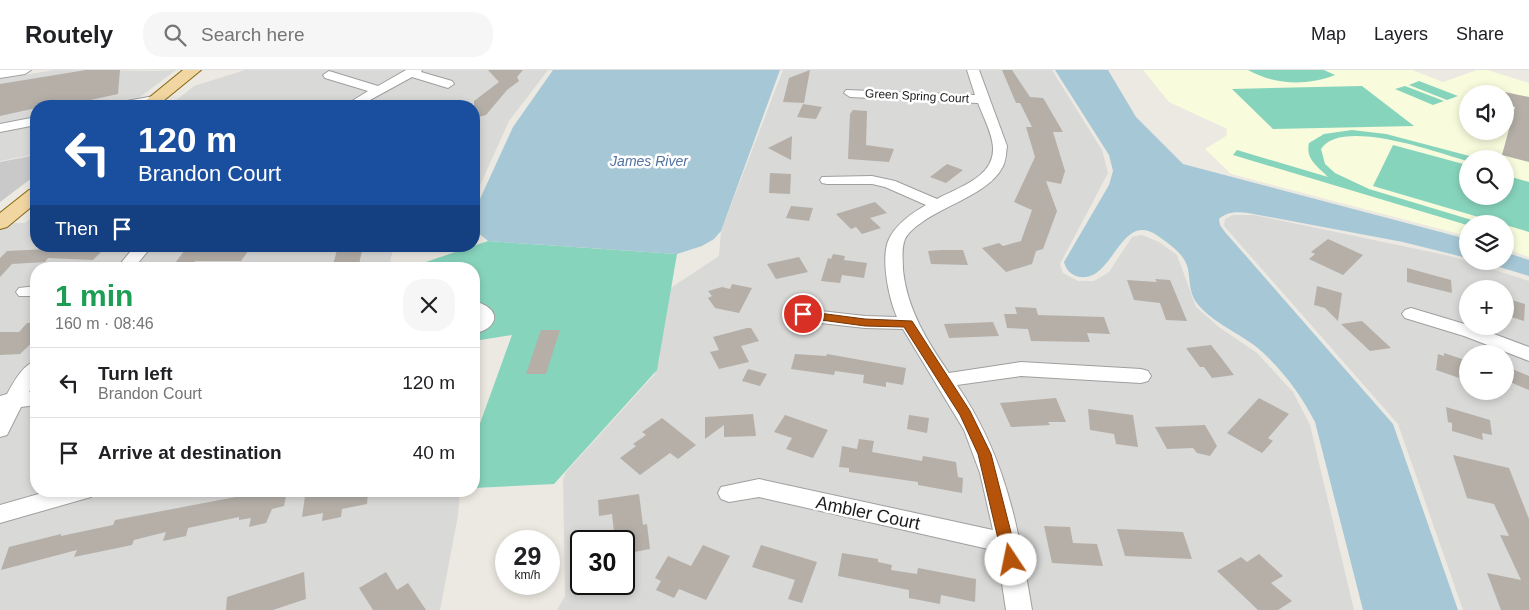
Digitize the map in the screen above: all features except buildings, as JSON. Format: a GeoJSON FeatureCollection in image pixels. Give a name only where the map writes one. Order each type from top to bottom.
{"type":"FeatureCollection","features":[{"type":"Feature","properties":{"kind":"main road"},"geometry":{"type":"LineString","coordinates":[[154,100],[193,70]]}},
{"type":"Feature","properties":{"kind":"main road"},"geometry":{"type":"LineString","coordinates":[[0,223],[30,199]]}},
{"type":"Feature","properties":{"kind":"street"},"geometry":{"type":"LineString","coordinates":[[0,74],[25,70]]}},
{"type":"Feature","properties":{"kind":"street"},"geometry":{"type":"LineString","coordinates":[[973,70],[1000,146],[996,164],[984,180],[912,223],[897,239],[894,258],[897,288],[908,323],[966,414],[985,454],[1008,543],[1019,610]]}},
{"type":"Feature","properties":{"kind":"street"},"geometry":{"type":"LineString","coordinates":[[360,100],[413,72],[448,84]]}},
{"type":"Feature","properties":{"kind":"street"},"geometry":{"type":"LineString","coordinates":[[329,75],[378,90]]}},
{"type":"Feature","properties":{"kind":"street","name":"Green Spring Court"},"geometry":{"type":"LineString","coordinates":[[850,92],[984,99]]}},
{"type":"Feature","properties":{"kind":"street"},"geometry":{"type":"LineString","coordinates":[[0,128],[30,122]]}},
{"type":"Feature","properties":{"kind":"street"},"geometry":{"type":"LineString","coordinates":[[827,180],[872,180],[890,184],[940,205]]}},
{"type":"Feature","properties":{"kind":"street"},"geometry":{"type":"LineString","coordinates":[[130,262],[139,252]]}},
{"type":"Feature","properties":{"kind":"street"},"geometry":{"type":"LineString","coordinates":[[480,310],[485,312],[486,317],[485,322],[480,325]]}},
{"type":"Feature","properties":{"kind":"street"},"geometry":{"type":"LineString","coordinates":[[803,314],[865,322],[908,323]]}},
{"type":"Feature","properties":{"kind":"street"},"geometry":{"type":"LineString","coordinates":[[1411,314],[1470,332],[1529,354]]}},
{"type":"Feature","properties":{"kind":"street"},"geometry":{"type":"LineString","coordinates":[[944,380],[1021,369],[1141,376]]}},
{"type":"Feature","properties":{"kind":"street"},"geometry":{"type":"LineString","coordinates":[[0,429],[7,402],[30,375]]}},
{"type":"Feature","properties":{"kind":"street"},"geometry":{"type":"LineString","coordinates":[[7,402],[30,399]]}},
{"type":"Feature","properties":{"kind":"street","name":"Ambler Court"},"geometry":{"type":"LineString","coordinates":[[729,493],[759,488],[1008,543]]}},
{"type":"Feature","properties":{"kind":"street"},"geometry":{"type":"LineString","coordinates":[[0,514],[61,497]]}},
{"type":"Feature","properties":{"kind":"shaded area"},"geometry":{"type":"Polygon","coordinates":[[[54,70],[176,70],[136,100],[30,100],[30,155],[0,161],[0,79],[54,70]]]}},
{"type":"Feature","properties":{"kind":"shaded area"},"geometry":{"type":"Polygon","coordinates":[[[245,70],[548,70],[509,121],[480,186],[480,100],[176,100],[194,86],[245,70]]]}},
{"type":"Feature","properties":{"kind":"shaded area"},"geometry":{"type":"Polygon","coordinates":[[[783,70],[1052,70],[1102,150],[1108,173],[1060,264],[1063,273],[1078,281],[1094,281],[1109,272],[1132,237],[1142,235],[1159,242],[1177,255],[1196,307],[1219,327],[1257,353],[1293,392],[1310,425],[1354,610],[557,610],[565,596],[563,479],[566,472],[655,374],[666,291],[719,256],[721,231],[783,70]]]}},
{"type":"Feature","properties":{"kind":"shaded area"},"geometry":{"type":"Polygon","coordinates":[[[1143,70],[1412,70],[1443,82],[1477,70],[1487,70],[1529,83],[1529,257],[1514,251],[1514,215],[1459,215],[1459,234],[1231,174],[1205,149],[1226,136],[1227,129],[1169,102],[1143,70]]]}},
{"type":"Feature","properties":{"kind":"shaded area"},"geometry":{"type":"Polygon","coordinates":[[[30,156],[30,180],[0,202],[0,162],[30,156]]]}},
{"type":"Feature","properties":{"kind":"shaded area"},"geometry":{"type":"Polygon","coordinates":[[[1233,215],[1254,215],[1450,256],[1459,259],[1459,270],[1494,270],[1529,281],[1529,610],[1463,610],[1398,424],[1224,226],[1225,219],[1233,215]]]}},
{"type":"Feature","properties":{"kind":"shaded area"},"geometry":{"type":"Polygon","coordinates":[[[30,219],[30,252],[392,252],[390,262],[30,262],[30,497],[460,497],[458,515],[440,610],[0,610],[0,223],[25,223],[30,219]]]}},
{"type":"Feature","properties":{"kind":"green space"},"geometry":{"type":"Polygon","coordinates":[[[1248,70],[1324,70],[1335,75],[1313,81],[1291,82],[1269,79],[1248,70]]]}},
{"type":"Feature","properties":{"kind":"green space"},"geometry":{"type":"Polygon","coordinates":[[[1419,81],[1458,96],[1447,100],[1409,85],[1419,81]]]}},
{"type":"Feature","properties":{"kind":"green space"},"geometry":{"type":"Polygon","coordinates":[[[1362,86],[1414,126],[1273,129],[1232,89],[1362,86]]]}},
{"type":"Feature","properties":{"kind":"green space"},"geometry":{"type":"Polygon","coordinates":[[[1405,86],[1444,101],[1433,105],[1395,89],[1405,86]]]}},
{"type":"Feature","properties":{"kind":"green space"},"geometry":{"type":"Polygon","coordinates":[[[1352,130],[1386,134],[1459,153],[1459,159],[1391,140],[1348,136],[1332,140],[1321,149],[1325,164],[1335,173],[1369,189],[1459,216],[1459,223],[1233,155],[1237,150],[1328,177],[1311,159],[1308,149],[1309,143],[1324,134],[1352,130]]]}},
{"type":"Feature","properties":{"kind":"green space"},"geometry":{"type":"Polygon","coordinates":[[[1393,145],[1459,163],[1459,205],[1514,205],[1514,178],[1529,182],[1529,232],[1514,228],[1514,215],[1471,215],[1373,186],[1393,145]]]}},
{"type":"Feature","properties":{"kind":"green space"},"geometry":{"type":"Polygon","coordinates":[[[488,241],[677,254],[657,370],[554,484],[480,488],[480,423],[512,335],[480,340],[480,262],[426,262],[455,252],[480,252],[480,244],[488,241]]]}},
{"type":"Feature","properties":{"kind":"water","name":"James River"},"geometry":{"type":"Polygon","coordinates":[[[553,70],[780,70],[721,231],[714,239],[702,246],[677,254],[488,241],[480,234],[480,199],[513,127],[553,70]]]}},
{"type":"Feature","properties":{"kind":"water"},"geometry":{"type":"Polygon","coordinates":[[[1055,70],[1108,70],[1136,117],[1183,164],[1459,237],[1459,256],[1403,242],[1248,213],[1229,213],[1219,219],[1220,225],[1225,232],[1393,424],[1458,610],[1363,610],[1315,422],[1303,401],[1281,371],[1254,345],[1208,315],[1196,302],[1191,290],[1188,269],[1184,259],[1176,250],[1158,236],[1145,230],[1134,232],[1099,271],[1089,277],[1071,274],[1064,262],[1109,185],[1113,171],[1109,155],[1055,70]]]}},
{"type":"Feature","properties":{"kind":"water"},"geometry":{"type":"Polygon","coordinates":[[[1514,255],[1529,260],[1529,276],[1509,270],[1514,270],[1514,255]]]}},
{"type":"Feature","properties":{"kind":"route"},"geometry":{"type":"LineString","coordinates":[[803,314],[865,322],[908,323],[966,414],[985,454],[1011,560]]}}]}
